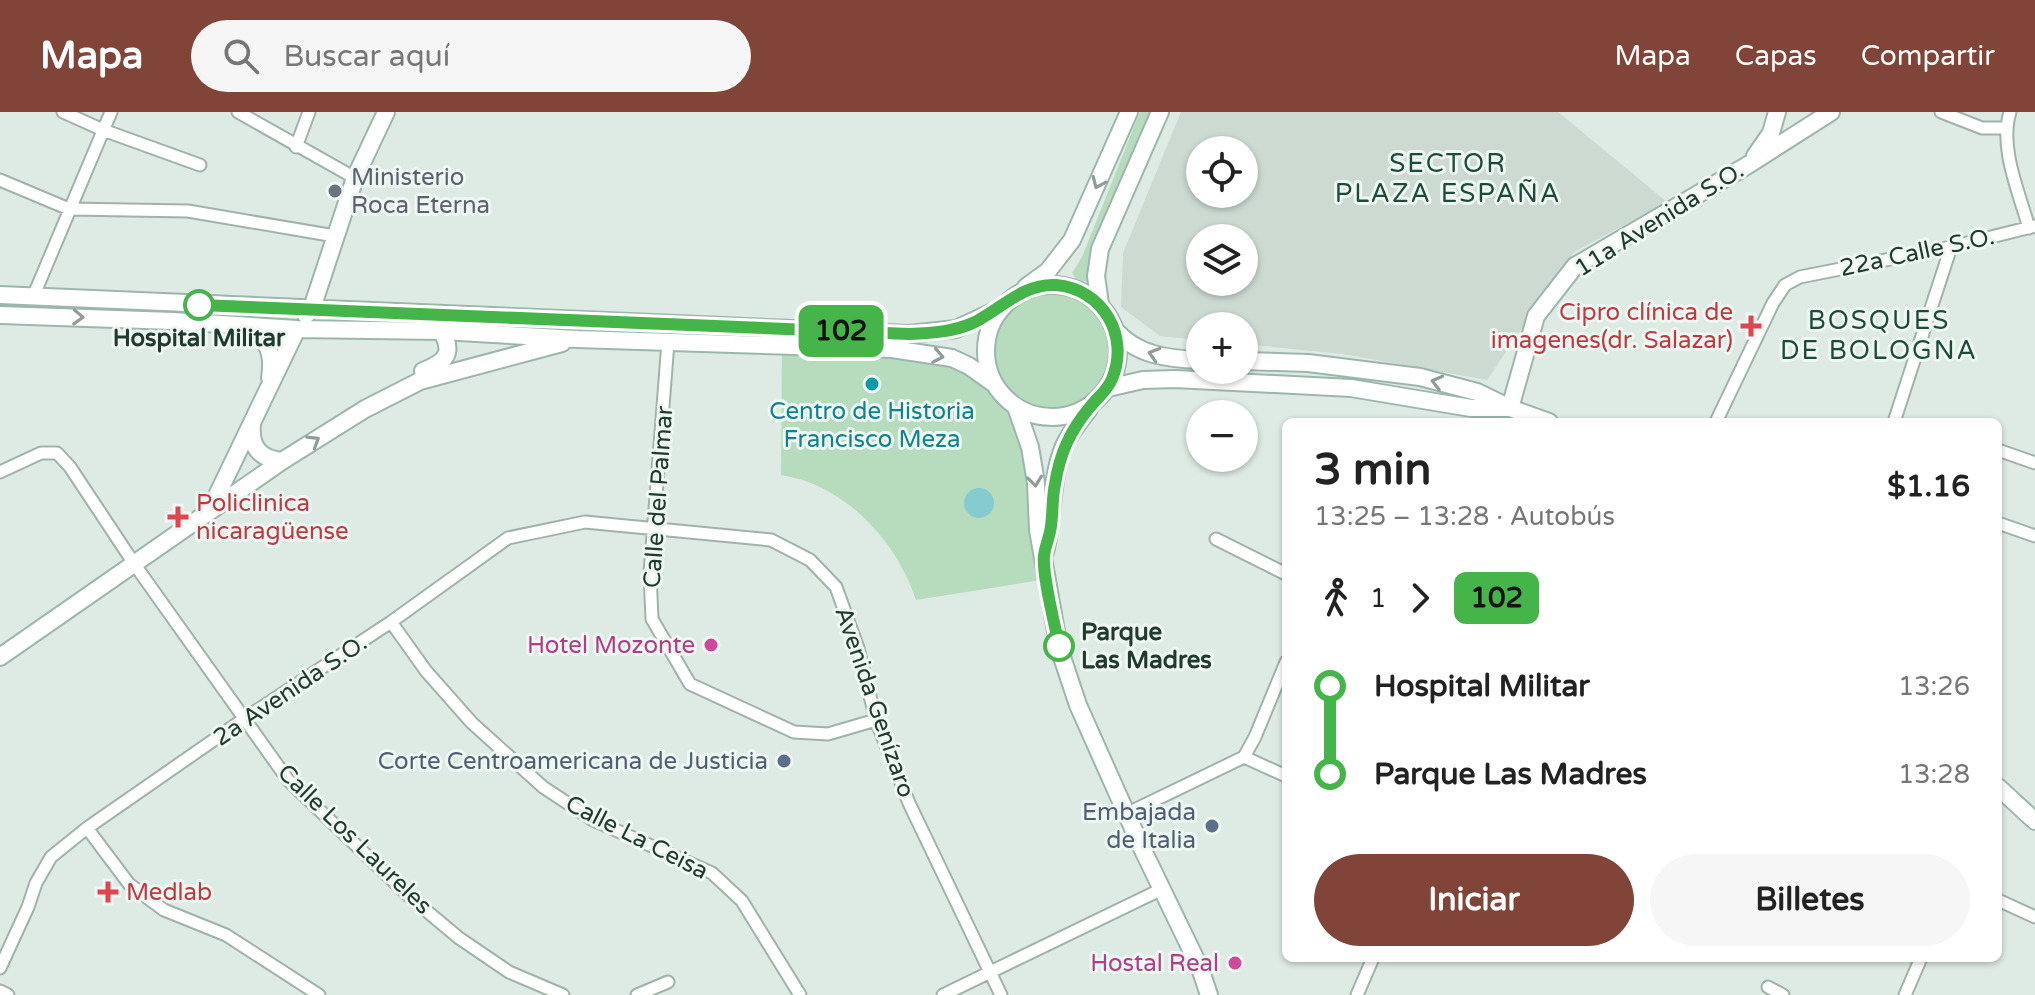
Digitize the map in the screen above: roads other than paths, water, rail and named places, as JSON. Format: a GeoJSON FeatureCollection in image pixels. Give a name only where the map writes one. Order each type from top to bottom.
{"type":"FeatureCollection","features":[{"type":"Feature","properties":{"kind":"main road"},"geometry":{"type":"LineString","coordinates":[[186,322],[210,317],[294,319],[306,316],[312,308],[355,178],[386,112]]}},
{"type":"Feature","properties":{"kind":"main road"},"geometry":{"type":"LineString","coordinates":[[0,295],[909,334],[939,332],[972,323],[1001,308],[1048,271],[1072,240],[1129,112]]}},
{"type":"Feature","properties":{"kind":"main road"},"geometry":{"type":"LineString","coordinates":[[1160,112],[1100,249],[1096,276],[1100,304],[1123,339],[1139,349],[1186,359]]}},
{"type":"Feature","properties":{"kind":"main road"},"geometry":{"type":"LineString","coordinates":[[1748,165],[1771,133],[1777,112]]}},
{"type":"Feature","properties":{"kind":"main road"},"geometry":{"type":"LineString","coordinates":[[1785,112],[1793,135]]}},
{"type":"Feature","properties":{"kind":"main road","name":"11a Avenida S.O."},"geometry":{"type":"LineString","coordinates":[[1510,408],[1536,316],[1575,266],[1748,165],[1831,112]]}},
{"type":"Feature","properties":{"kind":"main road"},"geometry":{"type":"LineString","coordinates":[[1016,295],[1035,287],[1056,285],[1077,290],[1100,304]]}},
{"type":"Feature","properties":{"kind":"main road"},"geometry":{"type":"LineString","coordinates":[[1001,308],[988,330],[985,348],[993,383],[1003,396],[1016,407],[1035,415],[1055,417],[1076,414],[1093,403]]}},
{"type":"Feature","properties":{"kind":"main road"},"geometry":{"type":"LineString","coordinates":[[351,309],[384,318]]}},
{"type":"Feature","properties":{"kind":"main road"},"geometry":{"type":"LineString","coordinates":[[422,319],[445,313]]}},
{"type":"Feature","properties":{"kind":"main road"},"geometry":{"type":"LineString","coordinates":[[0,315],[297,329],[442,331],[577,339],[892,349],[961,362],[993,383]]}},
{"type":"Feature","properties":{"kind":"main road"},"geometry":{"type":"LineString","coordinates":[[204,517],[218,499],[297,329],[316,317],[422,319],[436,323],[442,331],[447,350],[443,362],[396,382],[365,409]]}},
{"type":"Feature","properties":{"kind":"main road"},"geometry":{"type":"LineString","coordinates":[[0,657],[282,461],[365,409],[420,381],[599,332],[667,334],[677,332],[683,323]]}},
{"type":"Feature","properties":{"kind":"main road"},"geometry":{"type":"LineString","coordinates":[[243,326],[259,335],[269,347],[272,364],[268,390]]}},
{"type":"Feature","properties":{"kind":"main road"},"geometry":{"type":"LineString","coordinates":[[668,342],[673,335],[680,334],[786,336],[815,330]]}},
{"type":"Feature","properties":{"kind":"main road"},"geometry":{"type":"LineString","coordinates":[[1044,557],[1051,530],[1054,486],[1063,449],[1093,403],[1108,388],[1118,359],[1115,330]]}},
{"type":"Feature","properties":{"kind":"main road"},"geometry":{"type":"LineString","coordinates":[[1258,361],[1308,363],[1420,377],[1477,392],[1538,418]]}},
{"type":"Feature","properties":{"kind":"main road"},"geometry":{"type":"LineString","coordinates":[[1108,388],[1143,380],[1175,379],[1351,388],[1471,408],[1510,408]]}},
{"type":"Feature","properties":{"kind":"main road"},"geometry":{"type":"LineString","coordinates":[[1016,407],[1030,447],[1059,648],[1078,705],[1200,968],[1209,995]]}},
{"type":"Feature","properties":{"kind":"main road"},"geometry":{"type":"LineString","coordinates":[[252,422],[252,441],[257,450],[266,458],[282,461]]}},
{"type":"Feature","properties":{"kind":"main road"},"geometry":{"type":"LineString","coordinates":[[2002,791],[2035,821]]}},
{"type":"Feature","properties":{"kind":"street"},"geometry":{"type":"LineString","coordinates":[[63,112],[200,165]]}},
{"type":"Feature","properties":{"kind":"street"},"geometry":{"type":"LineString","coordinates":[[33,297],[111,112]]}},
{"type":"Feature","properties":{"kind":"street"},"geometry":{"type":"LineString","coordinates":[[238,112],[355,178]]}},
{"type":"Feature","properties":{"kind":"street"},"geometry":{"type":"LineString","coordinates":[[296,147],[309,112]]}},
{"type":"Feature","properties":{"kind":"street"},"geometry":{"type":"LineString","coordinates":[[1941,112],[1982,128],[2005,128]]}},
{"type":"Feature","properties":{"kind":"street"},"geometry":{"type":"LineString","coordinates":[[2010,112],[2005,128],[2032,227]]}},
{"type":"Feature","properties":{"kind":"street"},"geometry":{"type":"LineString","coordinates":[[0,180],[69,209],[188,211],[335,236]]}},
{"type":"Feature","properties":{"kind":"street","name":"22a Calle S.O."},"geometry":{"type":"LineString","coordinates":[[1718,418],[1773,303],[1785,285],[1800,277],[1951,247],[2032,227]]}},
{"type":"Feature","properties":{"kind":"street"},"geometry":{"type":"LineString","coordinates":[[1895,418],[1951,247]]}},
{"type":"Feature","properties":{"kind":"street","name":"Calle del Palmar"},"geometry":{"type":"LineString","coordinates":[[668,342],[650,573],[652,619],[690,684],[794,732],[828,734],[876,720]]}},
{"type":"Feature","properties":{"kind":"street"},"geometry":{"type":"LineString","coordinates":[[2002,451],[2035,463]]}},
{"type":"Feature","properties":{"kind":"street","name":"Calle Los Laureles"},"geometry":{"type":"LineString","coordinates":[[0,472],[41,453],[57,453],[70,467],[135,565],[288,780],[410,897],[459,938],[509,972],[563,995]]}},
{"type":"Feature","properties":{"kind":"street","name":"2a Avenida S.O."},"geometry":{"type":"LineString","coordinates":[[0,968],[36,883],[51,857],[87,828],[391,622],[508,538],[585,522],[654,530]]}},
{"type":"Feature","properties":{"kind":"street"},"geometry":{"type":"LineString","coordinates":[[2002,524],[2035,536]]}},
{"type":"Feature","properties":{"kind":"street","name":"Avenida Genízaro"},"geometry":{"type":"LineString","coordinates":[[654,530],[771,540],[810,560],[836,587],[858,648],[876,720],[909,803],[1001,995]]}},
{"type":"Feature","properties":{"kind":"street"},"geometry":{"type":"LineString","coordinates":[[1216,539],[1282,572]]}},
{"type":"Feature","properties":{"kind":"street","name":"Calle La Ceisa"},"geometry":{"type":"LineString","coordinates":[[391,622],[426,671],[472,723],[543,787],[593,820],[712,873],[742,901],[800,995]]}},
{"type":"Feature","properties":{"kind":"street"},"geometry":{"type":"LineString","coordinates":[[1126,814],[1244,757],[1282,672]]}},
{"type":"Feature","properties":{"kind":"street"},"geometry":{"type":"LineString","coordinates":[[1244,757],[1282,774]]}},
{"type":"Feature","properties":{"kind":"street"},"geometry":{"type":"LineString","coordinates":[[87,828],[129,884],[164,910],[226,935],[319,995]]}},
{"type":"Feature","properties":{"kind":"street"},"geometry":{"type":"LineString","coordinates":[[943,995],[1162,889]]}},
{"type":"Feature","properties":{"kind":"street"},"geometry":{"type":"LineString","coordinates":[[2002,902],[2035,917]]}},
{"type":"Feature","properties":{"kind":"street"},"geometry":{"type":"LineString","coordinates":[[1357,995],[1371,962]]}},
{"type":"Feature","properties":{"kind":"street"},"geometry":{"type":"LineString","coordinates":[[1905,995],[1919,962]]}},
{"type":"Feature","properties":{"kind":"street"},"geometry":{"type":"LineString","coordinates":[[637,995],[668,982]]}},
{"type":"Feature","properties":{"kind":"street"},"geometry":{"type":"LineString","coordinates":[[1768,987],[1783,995]]}},
{"type":"Feature","properties":{"kind":"street"},"geometry":{"type":"LineString","coordinates":[[0,991],[8,995]]}},
{"type":"Feature","properties":{"kind":"water"},"geometry":{"type":"Polygon","coordinates":[[[979,488],[990,492],[994,503],[990,514],[979,518],[968,514],[964,503],[968,492],[979,488]]]}},
{"type":"Feature","properties":{"kind":"place","name":"Ministerio Roca Eterna"},"geometry":{"type":"Point","coordinates":[335,191]}},
{"type":"Feature","properties":{"kind":"place","name":"Hospital Militar"},"geometry":{"type":"Point","coordinates":[199,305]}},
{"type":"Feature","properties":{"kind":"place","name":"Cipro clínica de imagenes(dr. Salazar)"},"geometry":{"type":"Point","coordinates":[1751,326]}},
{"type":"Feature","properties":{"kind":"place","name":"Centro de Historia Francisco Meza"},"geometry":{"type":"Point","coordinates":[872,384]}},
{"type":"Feature","properties":{"kind":"place","name":"Policlinica nicaragüense"},"geometry":{"type":"Point","coordinates":[178,517]}},
{"type":"Feature","properties":{"kind":"place","name":"Hotel Mozonte"},"geometry":{"type":"Point","coordinates":[711,645]}},
{"type":"Feature","properties":{"kind":"place","name":"Parque Las Madres"},"geometry":{"type":"Point","coordinates":[1059,646]}},
{"type":"Feature","properties":{"kind":"place","name":"Corte Centroamericana de Justicia"},"geometry":{"type":"Point","coordinates":[784,761]}},
{"type":"Feature","properties":{"kind":"place","name":"Embajada de Italia"},"geometry":{"type":"Point","coordinates":[1212,826]}},
{"type":"Feature","properties":{"kind":"place","name":"Medlab"},"geometry":{"type":"Point","coordinates":[108,892]}},
{"type":"Feature","properties":{"kind":"place","name":"Hostal Real"},"geometry":{"type":"Point","coordinates":[1235,963]}},
{"type":"Feature","properties":{"kind":"district","name":"SECTOR PLAZA ESPAÑA"},"geometry":{"type":"Point","coordinates":[1448,178]}},
{"type":"Feature","properties":{"kind":"district","name":"BOSQUES DE BOLOGNA"},"geometry":{"type":"Point","coordinates":[1879,335]}}]}
